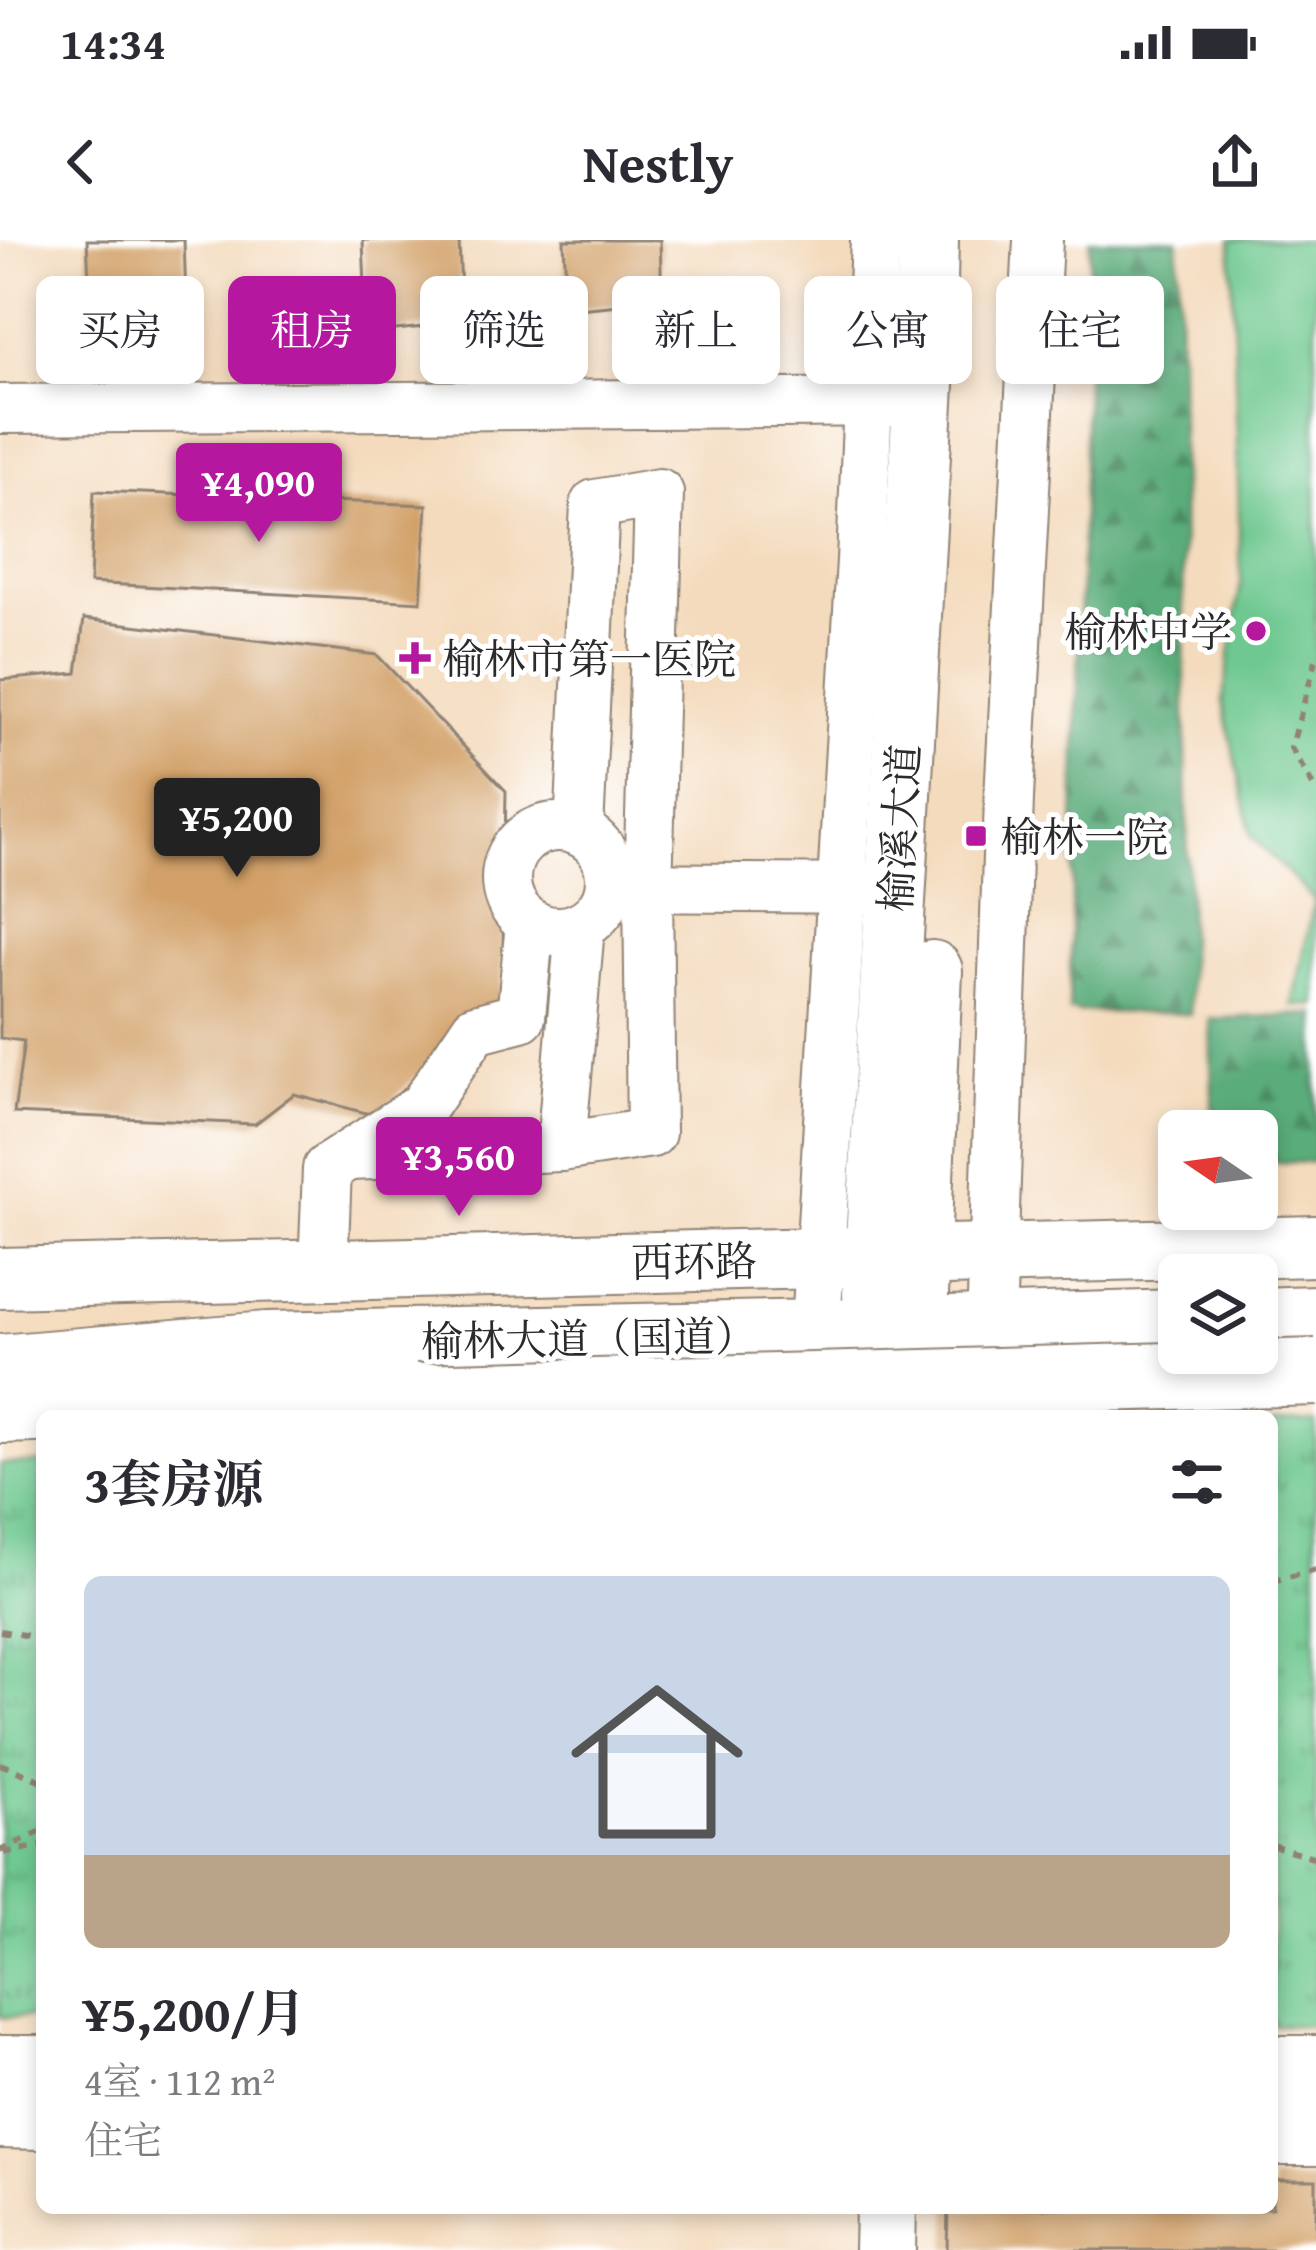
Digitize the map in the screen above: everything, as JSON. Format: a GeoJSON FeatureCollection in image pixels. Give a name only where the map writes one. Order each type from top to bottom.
{"type":"FeatureCollection","features":[{"type":"Feature","properties":{"kind":"highway"},"geometry":{"type":"LineString","coordinates":[[1278,1320],[1316,1319]]}},
{"type":"Feature","properties":{"kind":"highway","name":"榆林大道（国道）"},"geometry":{"type":"LineString","coordinates":[[0,1369],[267,1346],[1158,1324]]}},
{"type":"Feature","properties":{"kind":"highway","name":"榆林大道（国道）"},"geometry":{"type":"LineString","coordinates":[[0,1410],[1316,1372]]}},
{"type":"Feature","properties":{"kind":"highway"},"geometry":{"type":"LineString","coordinates":[[1278,2068],[1316,2068]]}},
{"type":"Feature","properties":{"kind":"highway"},"geometry":{"type":"LineString","coordinates":[[0,2069],[36,2069]]}},
{"type":"Feature","properties":{"kind":"highway"},"geometry":{"type":"LineString","coordinates":[[0,2115],[36,2116]]}},
{"type":"Feature","properties":{"kind":"highway"},"geometry":{"type":"LineString","coordinates":[[1278,2132],[1316,2132]]}},
{"type":"Feature","properties":{"kind":"main road","name":"榆溪大道"},"geometry":{"type":"LineString","coordinates":[[869,1410],[868,889],[895,402],[928,240]]}},
{"type":"Feature","properties":{"kind":"main road","name":"榆溪大道"},"geometry":{"type":"LineString","coordinates":[[871,1256],[958,396],[963,240]]}},
{"type":"Feature","properties":{"kind":"main road","name":"西环路"},"geometry":{"type":"LineString","coordinates":[[0,1278],[1316,1246]]}},
{"type":"Feature","properties":{"kind":"main road","name":"榆溪大道"},"geometry":{"type":"LineString","coordinates":[[868,1332],[910,1410]]}},
{"type":"Feature","properties":{"kind":"main road"},"geometry":{"type":"LineString","coordinates":[[844,2250],[846,2214]]}},
{"type":"Feature","properties":{"kind":"main road"},"geometry":{"type":"LineString","coordinates":[[884,2250],[886,2214]]}},
{"type":"Feature","properties":{"kind":"street"},"geometry":{"type":"LineString","coordinates":[[0,409],[895,402],[875,240]]}},
{"type":"Feature","properties":{"kind":"street"},"geometry":{"type":"LineString","coordinates":[[988,1410],[1009,798],[1037,240]]}},
{"type":"Feature","properties":{"kind":"street"},"geometry":{"type":"LineString","coordinates":[[346,1156],[561,1147],[652,1133],[629,888],[659,494],[595,504],[579,830]]}},
{"type":"Feature","properties":{"kind":"street"},"geometry":{"type":"LineString","coordinates":[[629,888],[610,870],[593,840],[562,826],[529,835],[508,862],[509,896],[517,911],[546,930],[580,927],[604,903],[629,888],[868,889]]}},
{"type":"Feature","properties":{"kind":"street"},"geometry":{"type":"LineString","coordinates":[[323,1270],[327,1169],[422,1108],[475,1029],[521,1017],[530,923]]}},
{"type":"Feature","properties":{"kind":"street"},"geometry":{"type":"LineString","coordinates":[[561,1147],[580,927]]}},
{"type":"Feature","properties":{"kind":"street"},"geometry":{"type":"LineString","coordinates":[[815,1410],[868,1332],[871,1256]]}},
{"type":"Feature","properties":{"kind":"path"},"geometry":{"type":"LineString","coordinates":[[1316,660],[1291,748],[1316,791]]}},
{"type":"Feature","properties":{"kind":"path"},"geometry":{"type":"LineString","coordinates":[[1278,1580],[1316,1570]]}},
{"type":"Feature","properties":{"kind":"path"},"geometry":{"type":"LineString","coordinates":[[0,1630],[36,1637]]}},
{"type":"Feature","properties":{"kind":"path"},"geometry":{"type":"LineString","coordinates":[[0,1764],[36,1779]]}},
{"type":"Feature","properties":{"kind":"path"},"geometry":{"type":"LineString","coordinates":[[0,1852],[36,1834]]}},
{"type":"Feature","properties":{"kind":"path"},"geometry":{"type":"LineString","coordinates":[[0,1852],[36,1847]]}},
{"type":"Feature","properties":{"kind":"path"},"geometry":{"type":"LineString","coordinates":[[1278,1847],[1316,1858]]}},
{"type":"Feature","properties":{"kind":"green space"},"geometry":{"type":"Polygon","coordinates":[[[1090,240],[1178,240],[1190,1014],[1069,1011],[1086,384],[1164,384],[1164,276],[1089,276],[1090,240]]]}},
{"type":"Feature","properties":{"kind":"green space"},"geometry":{"type":"Polygon","coordinates":[[[1231,240],[1316,240],[1316,1005],[1293,1006],[1314,900],[1252,837],[1223,702],[1241,581],[1231,240]]]}},
{"type":"Feature","properties":{"kind":"green space"},"geometry":{"type":"Polygon","coordinates":[[[1316,1014],[1316,1162],[1278,1163],[1278,1110],[1212,1110],[1210,1019],[1316,1014]]]}},
{"type":"Feature","properties":{"kind":"green space"},"geometry":{"type":"Polygon","coordinates":[[[1316,1422],[1316,2026],[1278,2025],[1278,1424],[1316,1422]]]}},
{"type":"Feature","properties":{"kind":"green space"},"geometry":{"type":"Polygon","coordinates":[[[36,1463],[36,2017],[0,2017],[0,1464],[36,1463]]]}},
{"type":"Feature","properties":{"kind":"building"},"geometry":{"type":"Polygon","coordinates":[[[87,240],[184,240],[185,276],[89,276],[87,240]]]}},
{"type":"Feature","properties":{"kind":"building"},"geometry":{"type":"Polygon","coordinates":[[[363,240],[459,240],[460,276],[420,276],[420,327],[396,330],[396,276],[365,276],[363,240]]]}},
{"type":"Feature","properties":{"kind":"building"},"geometry":{"type":"Polygon","coordinates":[[[564,240],[660,240],[661,276],[612,276],[612,306],[588,308],[588,276],[566,276],[564,240]]]}},
{"type":"Feature","properties":{"kind":"building"},"geometry":{"type":"Polygon","coordinates":[[[94,491],[427,505],[421,602],[90,583],[94,491]]]}},
{"type":"Feature","properties":{"kind":"building"},"geometry":{"type":"Polygon","coordinates":[[[84,619],[377,655],[506,791],[502,1003],[468,1023],[377,1116],[294,1094],[255,1124],[14,1113],[24,1041],[0,1038],[0,680],[77,673],[84,619]]]}},
{"type":"Feature","properties":{"kind":"building"},"geometry":{"type":"Polygon","coordinates":[[[1278,2180],[1316,2180],[1316,2250],[947,2250],[948,2214],[1278,2214],[1278,2180]]]}},
{"type":"Feature","properties":{"kind":"place","name":"榆林中学"},"geometry":{"type":"Point","coordinates":[1256,631]}},
{"type":"Feature","properties":{"kind":"place","name":"榆林市第一医院"},"geometry":{"type":"Point","coordinates":[415,658]}},
{"type":"Feature","properties":{"kind":"place","name":"榆林一院"},"geometry":{"type":"Point","coordinates":[976,836]}}]}
